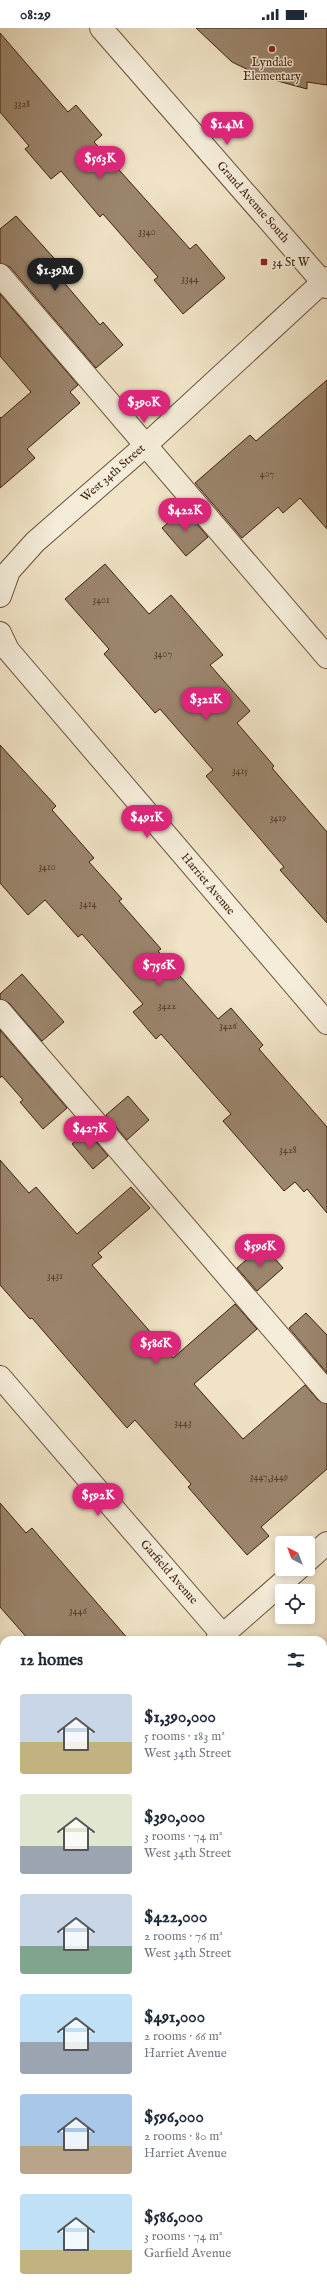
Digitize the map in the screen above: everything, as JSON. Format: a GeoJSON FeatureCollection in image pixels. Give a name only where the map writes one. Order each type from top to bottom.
{"type":"FeatureCollection","features":[{"type":"Feature","properties":{"kind":"street","name":"Grand Avenue South"},"geometry":{"type":"LineString","coordinates":[[101,28],[326,282]]}},
{"type":"Feature","properties":{"kind":"street"},"geometry":{"type":"LineString","coordinates":[[0,275],[327,657]]}},
{"type":"Feature","properties":{"kind":"street","name":"West 34th Street"},"geometry":{"type":"LineString","coordinates":[[0,596],[9,571],[35,542],[146,445],[326,282]]}},
{"type":"Feature","properties":{"kind":"street","name":"Harriet Avenue"},"geometry":{"type":"LineString","coordinates":[[0,633],[8,650],[327,1023]]}},
{"type":"Feature","properties":{"kind":"street"},"geometry":{"type":"LineString","coordinates":[[0,1012],[327,1392]]}},
{"type":"Feature","properties":{"kind":"street","name":"Garfield Avenue"},"geometry":{"type":"LineString","coordinates":[[0,1377],[220,1636]]}},
{"type":"Feature","properties":{"kind":"street"},"geometry":{"type":"LineString","coordinates":[[315,1554],[327,1543]]}},
{"type":"Feature","properties":{"kind":"street"},"geometry":{"type":"LineString","coordinates":[[224,1636],[290,1576]]}},
{"type":"Feature","properties":{"kind":"building","name":"Lyndale Elementary"},"geometry":{"type":"Polygon","coordinates":[[[196,28],[327,28],[327,85],[307,82],[307,89],[263,77],[232,62],[196,28]]]}},
{"type":"Feature","properties":{"kind":"building"},"geometry":{"type":"Polygon","coordinates":[[[0,33],[68,112],[76,105],[102,135],[94,142],[190,249],[196,244],[225,278],[183,314],[154,280],[158,277],[103,214],[100,217],[61,171],[51,179],[25,149],[29,146],[0,112],[0,33]]]}},
{"type":"Feature","properties":{"kind":"building"},"geometry":{"type":"Polygon","coordinates":[[[16,216],[62,267],[56,273],[100,325],[103,322],[123,345],[96,368],[10,267],[0,263],[0,229],[16,216]]]}},
{"type":"Feature","properties":{"kind":"building"},"geometry":{"type":"Polygon","coordinates":[[[0,294],[78,385],[70,392],[80,403],[27,449],[35,458],[0,488],[0,417],[1,418],[31,392],[0,356],[0,294]]]}},
{"type":"Feature","properties":{"kind":"building"},"geometry":{"type":"Polygon","coordinates":[[[327,380],[327,529],[300,498],[283,513],[278,507],[242,538],[195,483],[250,435],[256,441],[327,380]]]}},
{"type":"Feature","properties":{"kind":"building"},"geometry":{"type":"Polygon","coordinates":[[[184,509],[208,537],[186,556],[162,528],[184,509]]]}},
{"type":"Feature","properties":{"kind":"building"},"geometry":{"type":"Polygon","coordinates":[[[105,564],[149,614],[171,595],[223,655],[210,665],[250,711],[237,723],[274,766],[272,768],[327,832],[327,923],[280,870],[284,867],[206,776],[213,770],[160,709],[155,713],[104,654],[109,649],[65,599],[105,564]]]}},
{"type":"Feature","properties":{"kind":"building"},"geometry":{"type":"Polygon","coordinates":[[[0,745],[56,806],[52,810],[94,858],[89,862],[122,899],[119,901],[161,949],[158,951],[218,1019],[231,1008],[263,1045],[259,1049],[327,1127],[327,1213],[307,1189],[304,1192],[295,1182],[284,1191],[223,1121],[231,1114],[161,1034],[156,1039],[133,1012],[143,1004],[82,934],[78,937],[45,900],[28,915],[0,883],[0,745]]]}},
{"type":"Feature","properties":{"kind":"building"},"geometry":{"type":"Polygon","coordinates":[[[22,974],[64,1022],[42,1041],[9,1003],[0,999],[0,994],[22,974]]]}},
{"type":"Feature","properties":{"kind":"building"},"geometry":{"type":"Polygon","coordinates":[[[0,1030],[67,1108],[43,1129],[20,1102],[23,1100],[2,1076],[0,1078],[0,1030]]]}},
{"type":"Feature","properties":{"kind":"building"},"geometry":{"type":"Polygon","coordinates":[[[128,1096],[149,1120],[127,1140],[106,1115],[128,1096]]]}},
{"type":"Feature","properties":{"kind":"building"},"geometry":{"type":"Polygon","coordinates":[[[87,1131],[108,1156],[93,1169],[72,1144],[87,1131]]]}},
{"type":"Feature","properties":{"kind":"building"},"geometry":{"type":"Polygon","coordinates":[[[0,1160],[29,1193],[36,1187],[77,1234],[131,1187],[150,1208],[98,1253],[102,1257],[92,1265],[173,1358],[235,1304],[257,1329],[194,1384],[243,1439],[305,1385],[318,1400],[327,1404],[327,1469],[261,1527],[269,1536],[247,1555],[188,1487],[191,1484],[135,1420],[127,1428],[32,1318],[30,1319],[0,1285],[0,1160]]]}},
{"type":"Feature","properties":{"kind":"building"},"geometry":{"type":"Polygon","coordinates":[[[263,1245],[283,1268],[257,1291],[237,1268],[263,1245]]]}},
{"type":"Feature","properties":{"kind":"building"},"geometry":{"type":"Polygon","coordinates":[[[306,1313],[327,1335],[327,1373],[289,1328],[306,1313]]]}},
{"type":"Feature","properties":{"kind":"building"},"geometry":{"type":"Polygon","coordinates":[[[0,1503],[26,1533],[32,1528],[126,1636],[25,1636],[0,1607],[0,1503]]]}},
{"type":"Feature","properties":{"kind":"place","name":"Lyndale Elementary"},"geometry":{"type":"Point","coordinates":[272,49]}},
{"type":"Feature","properties":{"kind":"place","name":"34 St W"},"geometry":{"type":"Point","coordinates":[264,262]}}]}
